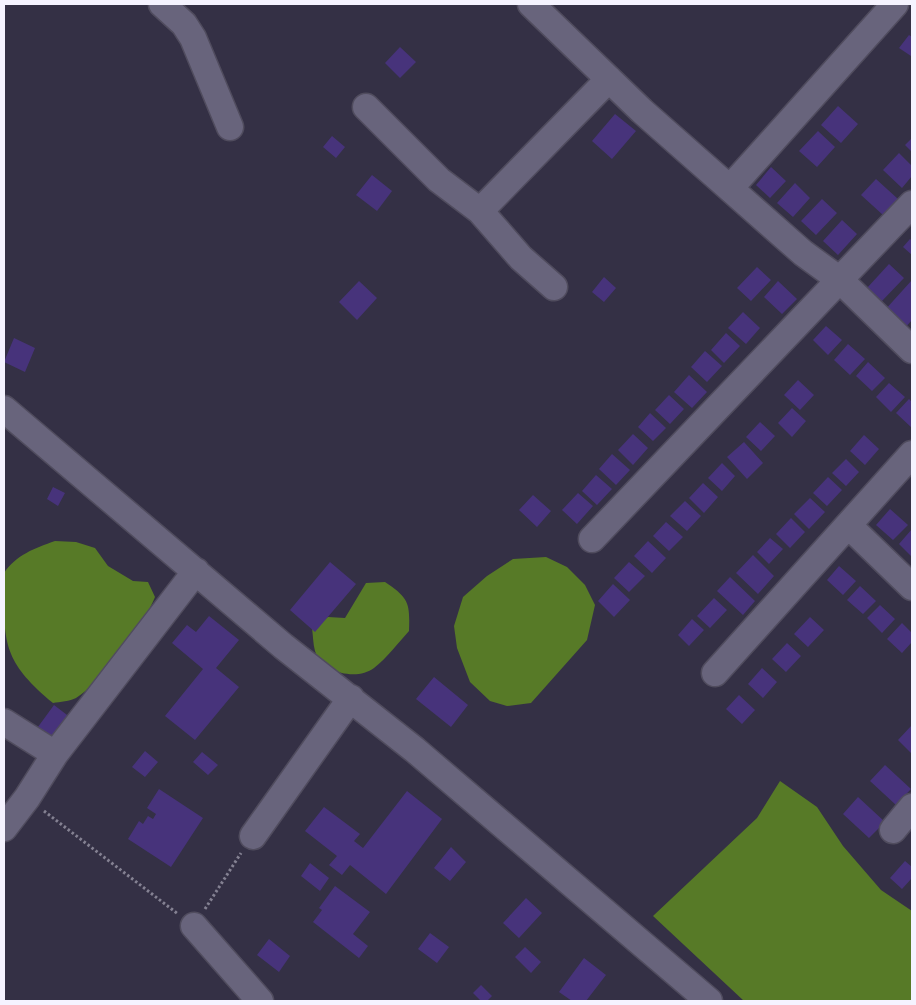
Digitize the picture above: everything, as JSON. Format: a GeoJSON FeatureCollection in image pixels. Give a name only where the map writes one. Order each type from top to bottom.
{"type":"FeatureCollection","features":[{"type":"Feature","properties":{"kind":"street"},"geometry":{"type":"LineString","coordinates":[[162,4],[184,24],[193,38],[230,127]]}},
{"type":"Feature","properties":{"kind":"street"},"geometry":{"type":"LineString","coordinates":[[531,4],[642,111],[731,187],[803,254],[840,280],[912,350]]}},
{"type":"Feature","properties":{"kind":"street"},"geometry":{"type":"LineString","coordinates":[[731,187],[895,4]]}},
{"type":"Feature","properties":{"kind":"street"},"geometry":{"type":"LineString","coordinates":[[480,211],[609,79]]}},
{"type":"Feature","properties":{"kind":"street"},"geometry":{"type":"LineString","coordinates":[[366,107],[439,180],[480,211],[521,258],[554,286]]}},
{"type":"Feature","properties":{"kind":"street"},"geometry":{"type":"LineString","coordinates":[[592,539],[912,204]]}},
{"type":"Feature","properties":{"kind":"street"},"geometry":{"type":"LineString","coordinates":[[4,410],[283,646],[351,698],[593,900],[710,1001]]}},
{"type":"Feature","properties":{"kind":"street"},"geometry":{"type":"LineString","coordinates":[[715,673],[912,454]]}},
{"type":"Feature","properties":{"kind":"street"},"geometry":{"type":"LineString","coordinates":[[848,525],[912,587]]}},
{"type":"Feature","properties":{"kind":"street"},"geometry":{"type":"LineString","coordinates":[[4,828],[28,798],[55,754],[196,571]]}},
{"type":"Feature","properties":{"kind":"street"},"geometry":{"type":"LineString","coordinates":[[253,836],[351,698]]}},
{"type":"Feature","properties":{"kind":"street"},"geometry":{"type":"LineString","coordinates":[[4,722],[55,754]]}},
{"type":"Feature","properties":{"kind":"street"},"geometry":{"type":"LineString","coordinates":[[893,830],[912,807]]}},
{"type":"Feature","properties":{"kind":"street"},"geometry":{"type":"LineString","coordinates":[[194,926],[260,1001]]}},
{"type":"Feature","properties":{"kind":"path"},"geometry":{"type":"LineString","coordinates":[[28,798],[194,926],[253,836]]}},
{"type":"Feature","properties":{"kind":"green space"},"geometry":{"type":"Polygon","coordinates":[[[55,541],[76,542],[95,548],[108,566],[133,581],[148,582],[155,597],[150,609],[132,637],[98,679],[76,698],[53,703],[23,674],[14,660],[9,647],[4,616],[4,573],[20,557],[33,549],[55,541]]]}},
{"type":"Feature","properties":{"kind":"green space"},"geometry":{"type":"Polygon","coordinates":[[[546,557],[567,567],[585,585],[595,605],[587,640],[531,703],[507,706],[490,701],[470,682],[457,648],[454,626],[463,597],[487,576],[513,559],[546,557]]]}},
{"type":"Feature","properties":{"kind":"green space"},"geometry":{"type":"Polygon","coordinates":[[[385,582],[399,592],[406,602],[409,614],[409,631],[383,660],[367,672],[359,674],[341,673],[325,665],[315,651],[312,628],[328,617],[345,618],[366,583],[385,582]]]}},
{"type":"Feature","properties":{"kind":"green space"},"geometry":{"type":"Polygon","coordinates":[[[780,781],[817,807],[843,846],[881,890],[912,911],[912,1001],[744,1001],[653,916],[757,818],[780,781]]]}},
{"type":"Feature","properties":{"kind":"building"},"geometry":{"type":"Polygon","coordinates":[[[909,35],[912,37],[911,56],[899,48],[909,35]]]}},
{"type":"Feature","properties":{"kind":"building"},"geometry":{"type":"Polygon","coordinates":[[[400,47],[416,62],[400,78],[385,63],[400,47]]]}},
{"type":"Feature","properties":{"kind":"building"},"geometry":{"type":"Polygon","coordinates":[[[838,106],[858,124],[841,143],[821,125],[838,106]]]}},
{"type":"Feature","properties":{"kind":"building"},"geometry":{"type":"Polygon","coordinates":[[[615,114],[636,131],[612,159],[592,141],[615,114]]]}},
{"type":"Feature","properties":{"kind":"building"},"geometry":{"type":"Polygon","coordinates":[[[818,131],[835,147],[817,167],[799,151],[818,131]]]}},
{"type":"Feature","properties":{"kind":"building"},"geometry":{"type":"Polygon","coordinates":[[[332,136],[345,147],[336,158],[323,147],[332,136]]]}},
{"type":"Feature","properties":{"kind":"building"},"geometry":{"type":"Polygon","coordinates":[[[912,138],[912,152],[905,145],[912,138]]]}},
{"type":"Feature","properties":{"kind":"building"},"geometry":{"type":"Polygon","coordinates":[[[899,153],[912,166],[912,176],[902,188],[883,170],[899,153]]]}},
{"type":"Feature","properties":{"kind":"building"},"geometry":{"type":"Polygon","coordinates":[[[771,167],[786,181],[770,198],[756,185],[771,167]]]}},
{"type":"Feature","properties":{"kind":"building"},"geometry":{"type":"Polygon","coordinates":[[[372,175],[392,191],[377,211],[356,195],[372,175]]]}},
{"type":"Feature","properties":{"kind":"building"},"geometry":{"type":"Polygon","coordinates":[[[876,179],[898,199],[883,215],[861,195],[876,179]]]}},
{"type":"Feature","properties":{"kind":"building"},"geometry":{"type":"Polygon","coordinates":[[[795,183],[810,198],[793,217],[777,203],[795,183]]]}},
{"type":"Feature","properties":{"kind":"building"},"geometry":{"type":"Polygon","coordinates":[[[822,199],[837,213],[816,235],[801,221],[822,199]]]}},
{"type":"Feature","properties":{"kind":"building"},"geometry":{"type":"Polygon","coordinates":[[[842,220],[857,234],[838,255],[823,241],[842,220]]]}},
{"type":"Feature","properties":{"kind":"building"},"geometry":{"type":"Polygon","coordinates":[[[910,239],[912,241],[912,255],[903,247],[910,239]]]}},
{"type":"Feature","properties":{"kind":"building"},"geometry":{"type":"Polygon","coordinates":[[[889,264],[904,278],[881,302],[867,288],[889,264]]]}},
{"type":"Feature","properties":{"kind":"building"},"geometry":{"type":"Polygon","coordinates":[[[757,267],[771,280],[751,301],[737,288],[757,267]]]}},
{"type":"Feature","properties":{"kind":"building"},"geometry":{"type":"Polygon","coordinates":[[[604,277],[616,288],[604,302],[592,292],[604,277]]]}},
{"type":"Feature","properties":{"kind":"building"},"geometry":{"type":"Polygon","coordinates":[[[912,280],[912,320],[904,329],[884,311],[912,280]]]}},
{"type":"Feature","properties":{"kind":"building"},"geometry":{"type":"Polygon","coordinates":[[[359,281],[377,298],[357,320],[339,302],[359,281]]]}},
{"type":"Feature","properties":{"kind":"building"},"geometry":{"type":"Polygon","coordinates":[[[778,281],[797,299],[782,314],[764,297],[778,281]]]}},
{"type":"Feature","properties":{"kind":"building"},"geometry":{"type":"Polygon","coordinates":[[[743,312],[760,328],[746,344],[728,328],[743,312]]]}},
{"type":"Feature","properties":{"kind":"building"},"geometry":{"type":"Polygon","coordinates":[[[826,326],[842,340],[828,355],[813,340],[826,326]]]}},
{"type":"Feature","properties":{"kind":"building"},"geometry":{"type":"Polygon","coordinates":[[[726,333],[740,346],[724,363],[711,350],[726,333]]]}},
{"type":"Feature","properties":{"kind":"building"},"geometry":{"type":"Polygon","coordinates":[[[14,338],[35,348],[25,372],[4,362],[14,338]]]}},
{"type":"Feature","properties":{"kind":"building"},"geometry":{"type":"Polygon","coordinates":[[[848,344],[865,359],[850,375],[834,360],[848,344]]]}},
{"type":"Feature","properties":{"kind":"building"},"geometry":{"type":"Polygon","coordinates":[[[705,351],[722,366],[707,382],[691,367],[705,351]]]}},
{"type":"Feature","properties":{"kind":"building"},"geometry":{"type":"Polygon","coordinates":[[[868,362],[885,378],[872,391],[856,376],[868,362]]]}},
{"type":"Feature","properties":{"kind":"building"},"geometry":{"type":"Polygon","coordinates":[[[689,375],[707,392],[692,408],[674,392],[689,375]]]}},
{"type":"Feature","properties":{"kind":"building"},"geometry":{"type":"Polygon","coordinates":[[[798,380],[814,395],[800,410],[784,395],[798,380]]]}},
{"type":"Feature","properties":{"kind":"building"},"geometry":{"type":"Polygon","coordinates":[[[889,383],[905,397],[891,412],[876,397],[889,383]]]}},
{"type":"Feature","properties":{"kind":"building"},"geometry":{"type":"Polygon","coordinates":[[[669,395],[684,409],[670,424],[655,410],[669,395]]]}},
{"type":"Feature","properties":{"kind":"building"},"geometry":{"type":"Polygon","coordinates":[[[909,399],[912,402],[912,428],[896,413],[909,399]]]}},
{"type":"Feature","properties":{"kind":"building"},"geometry":{"type":"Polygon","coordinates":[[[792,408],[806,421],[792,437],[778,423],[792,408]]]}},
{"type":"Feature","properties":{"kind":"building"},"geometry":{"type":"Polygon","coordinates":[[[650,413],[666,428],[653,441],[638,427],[650,413]]]}},
{"type":"Feature","properties":{"kind":"building"},"geometry":{"type":"Polygon","coordinates":[[[760,422],[775,436],[761,451],[746,437],[760,422]]]}},
{"type":"Feature","properties":{"kind":"building"},"geometry":{"type":"Polygon","coordinates":[[[633,434],[648,448],[633,465],[618,450],[633,434]]]}},
{"type":"Feature","properties":{"kind":"building"},"geometry":{"type":"Polygon","coordinates":[[[864,435],[879,449],[865,465],[850,451],[864,435]]]}},
{"type":"Feature","properties":{"kind":"building"},"geometry":{"type":"Polygon","coordinates":[[[744,442],[763,463],[747,479],[727,457],[744,442]]]}},
{"type":"Feature","properties":{"kind":"building"},"geometry":{"type":"Polygon","coordinates":[[[612,454],[630,470],[616,485],[599,469],[612,454]]]}},
{"type":"Feature","properties":{"kind":"building"},"geometry":{"type":"Polygon","coordinates":[[[846,459],[859,472],[846,486],[832,473],[846,459]]]}},
{"type":"Feature","properties":{"kind":"building"},"geometry":{"type":"Polygon","coordinates":[[[722,463],[735,476],[722,491],[708,478],[722,463]]]}},
{"type":"Feature","properties":{"kind":"building"},"geometry":{"type":"Polygon","coordinates":[[[596,475],[612,489],[597,505],[582,491],[596,475]]]}},
{"type":"Feature","properties":{"kind":"building"},"geometry":{"type":"Polygon","coordinates":[[[828,477],[842,490],[827,506],[813,493],[828,477]]]}},
{"type":"Feature","properties":{"kind":"building"},"geometry":{"type":"Polygon","coordinates":[[[703,483],[718,497],[704,513],[689,498],[703,483]]]}},
{"type":"Feature","properties":{"kind":"building"},"geometry":{"type":"Polygon","coordinates":[[[53,487],[65,493],[58,506],[47,499],[53,487]]]}},
{"type":"Feature","properties":{"kind":"building"},"geometry":{"type":"Polygon","coordinates":[[[578,493],[593,506],[577,524],[562,510],[578,493]]]}},
{"type":"Feature","properties":{"kind":"building"},"geometry":{"type":"Polygon","coordinates":[[[533,495],[551,511],[537,527],[519,510],[533,495]]]}},
{"type":"Feature","properties":{"kind":"building"},"geometry":{"type":"Polygon","coordinates":[[[810,498],[825,512],[809,529],[794,514],[810,498]]]}},
{"type":"Feature","properties":{"kind":"building"},"geometry":{"type":"Polygon","coordinates":[[[685,501],[701,516],[687,531],[670,516],[685,501]]]}},
{"type":"Feature","properties":{"kind":"building"},"geometry":{"type":"Polygon","coordinates":[[[890,509],[908,525],[893,540],[876,525],[890,509]]]}},
{"type":"Feature","properties":{"kind":"building"},"geometry":{"type":"Polygon","coordinates":[[[791,518],[805,532],[790,548],[776,534],[791,518]]]}},
{"type":"Feature","properties":{"kind":"building"},"geometry":{"type":"Polygon","coordinates":[[[666,522],[683,537],[669,551],[653,536],[666,522]]]}},
{"type":"Feature","properties":{"kind":"building"},"geometry":{"type":"Polygon","coordinates":[[[912,529],[912,557],[899,544],[912,529]]]}},
{"type":"Feature","properties":{"kind":"building"},"geometry":{"type":"Polygon","coordinates":[[[770,538],[783,549],[769,564],[757,552],[770,538]]]}},
{"type":"Feature","properties":{"kind":"building"},"geometry":{"type":"Polygon","coordinates":[[[648,541],[666,558],[652,573],[634,556],[648,541]]]}},
{"type":"Feature","properties":{"kind":"building"},"geometry":{"type":"Polygon","coordinates":[[[753,555],[774,576],[758,594],[736,573],[753,555]]]}},
{"type":"Feature","properties":{"kind":"building"},"geometry":{"type":"Polygon","coordinates":[[[330,562],[356,584],[315,632],[290,610],[330,562]]]}},
{"type":"Feature","properties":{"kind":"building"},"geometry":{"type":"Polygon","coordinates":[[[629,562],[645,576],[629,592],[614,578],[629,562]]]}},
{"type":"Feature","properties":{"kind":"building"},"geometry":{"type":"Polygon","coordinates":[[[839,566],[856,581],[843,595],[827,580],[839,566]]]}},
{"type":"Feature","properties":{"kind":"building"},"geometry":{"type":"Polygon","coordinates":[[[730,577],[755,601],[743,615],[717,591],[730,577]]]}},
{"type":"Feature","properties":{"kind":"building"},"geometry":{"type":"Polygon","coordinates":[[[613,584],[630,600],[614,617],[598,601],[613,584]]]}},
{"type":"Feature","properties":{"kind":"building"},"geometry":{"type":"Polygon","coordinates":[[[860,586],[876,601],[863,614],[847,600],[860,586]]]}},
{"type":"Feature","properties":{"kind":"building"},"geometry":{"type":"Polygon","coordinates":[[[714,598],[727,610],[710,628],[697,616],[714,598]]]}},
{"type":"Feature","properties":{"kind":"building"},"geometry":{"type":"Polygon","coordinates":[[[880,605],[895,619],[882,633],[867,618],[880,605]]]}},
{"type":"Feature","properties":{"kind":"building"},"geometry":{"type":"Polygon","coordinates":[[[209,616],[239,640],[216,668],[239,687],[195,740],[165,716],[203,669],[172,643],[187,625],[196,632],[209,616]]]}},
{"type":"Feature","properties":{"kind":"building"},"geometry":{"type":"Polygon","coordinates":[[[810,617],[824,630],[808,647],[794,634],[810,617]]]}},
{"type":"Feature","properties":{"kind":"building"},"geometry":{"type":"Polygon","coordinates":[[[692,619],[704,630],[689,646],[678,635],[692,619]]]}},
{"type":"Feature","properties":{"kind":"building"},"geometry":{"type":"Polygon","coordinates":[[[902,623],[912,633],[912,642],[902,653],[887,639],[902,623]]]}},
{"type":"Feature","properties":{"kind":"building"},"geometry":{"type":"Polygon","coordinates":[[[787,643],[801,656],[786,672],[772,659],[787,643]]]}},
{"type":"Feature","properties":{"kind":"building"},"geometry":{"type":"Polygon","coordinates":[[[762,668],[777,682],[763,698],[748,684],[762,668]]]}},
{"type":"Feature","properties":{"kind":"building"},"geometry":{"type":"Polygon","coordinates":[[[434,677],[468,705],[451,727],[416,699],[434,677]]]}},
{"type":"Feature","properties":{"kind":"building"},"geometry":{"type":"Polygon","coordinates":[[[739,695],[755,710],[742,724],[726,709],[739,695]]]}},
{"type":"Feature","properties":{"kind":"building"},"geometry":{"type":"Polygon","coordinates":[[[54,705],[71,718],[52,744],[35,731],[54,705]]]}},
{"type":"Feature","properties":{"kind":"building"},"geometry":{"type":"Polygon","coordinates":[[[912,725],[912,754],[898,740],[912,725]]]}},
{"type":"Feature","properties":{"kind":"building"},"geometry":{"type":"Polygon","coordinates":[[[145,751],[158,762],[145,777],[132,767],[145,751]]]}},
{"type":"Feature","properties":{"kind":"building"},"geometry":{"type":"Polygon","coordinates":[[[202,752],[218,765],[208,775],[193,762],[202,752]]]}},
{"type":"Feature","properties":{"kind":"building"},"geometry":{"type":"Polygon","coordinates":[[[885,765],[911,789],[896,805],[870,781],[885,765]]]}},
{"type":"Feature","properties":{"kind":"building"},"geometry":{"type":"Polygon","coordinates":[[[159,789],[203,818],[171,867],[128,839],[139,821],[143,824],[148,816],[153,819],[156,814],[147,808],[159,789]]]}},
{"type":"Feature","properties":{"kind":"building"},"geometry":{"type":"Polygon","coordinates":[[[407,791],[442,819],[386,894],[350,865],[342,875],[329,865],[337,856],[305,831],[324,807],[360,834],[354,841],[363,848],[407,791]]]}},
{"type":"Feature","properties":{"kind":"building"},"geometry":{"type":"Polygon","coordinates":[[[858,797],[885,822],[869,838],[843,814],[858,797]]]}},
{"type":"Feature","properties":{"kind":"building"},"geometry":{"type":"Polygon","coordinates":[[[451,847],[466,862],[450,881],[434,868],[451,847]]]}},
{"type":"Feature","properties":{"kind":"building"},"geometry":{"type":"Polygon","coordinates":[[[905,861],[912,867],[912,878],[902,889],[890,878],[905,861]]]}},
{"type":"Feature","properties":{"kind":"building"},"geometry":{"type":"Polygon","coordinates":[[[310,863],[329,878],[320,891],[301,876],[310,863]]]}},
{"type":"Feature","properties":{"kind":"building"},"geometry":{"type":"Polygon","coordinates":[[[335,886],[370,912],[353,934],[368,946],[359,958],[313,922],[322,910],[319,908],[335,886]]]}},
{"type":"Feature","properties":{"kind":"building"},"geometry":{"type":"Polygon","coordinates":[[[526,898],[542,913],[519,938],[503,923],[526,898]]]}},
{"type":"Feature","properties":{"kind":"building"},"geometry":{"type":"Polygon","coordinates":[[[430,933],[449,947],[437,963],[418,949],[430,933]]]}},
{"type":"Feature","properties":{"kind":"building"},"geometry":{"type":"Polygon","coordinates":[[[269,939],[290,956],[279,972],[257,955],[269,939]]]}},
{"type":"Feature","properties":{"kind":"building"},"geometry":{"type":"Polygon","coordinates":[[[525,947],[541,962],[531,973],[515,957],[525,947]]]}},
{"type":"Feature","properties":{"kind":"building"},"geometry":{"type":"Polygon","coordinates":[[[584,958],[606,975],[586,1001],[572,1001],[559,992],[584,958]]]}},
{"type":"Feature","properties":{"kind":"building"},"geometry":{"type":"Polygon","coordinates":[[[481,985],[492,996],[487,1001],[481,1001],[473,993],[481,985]]]}}]}
